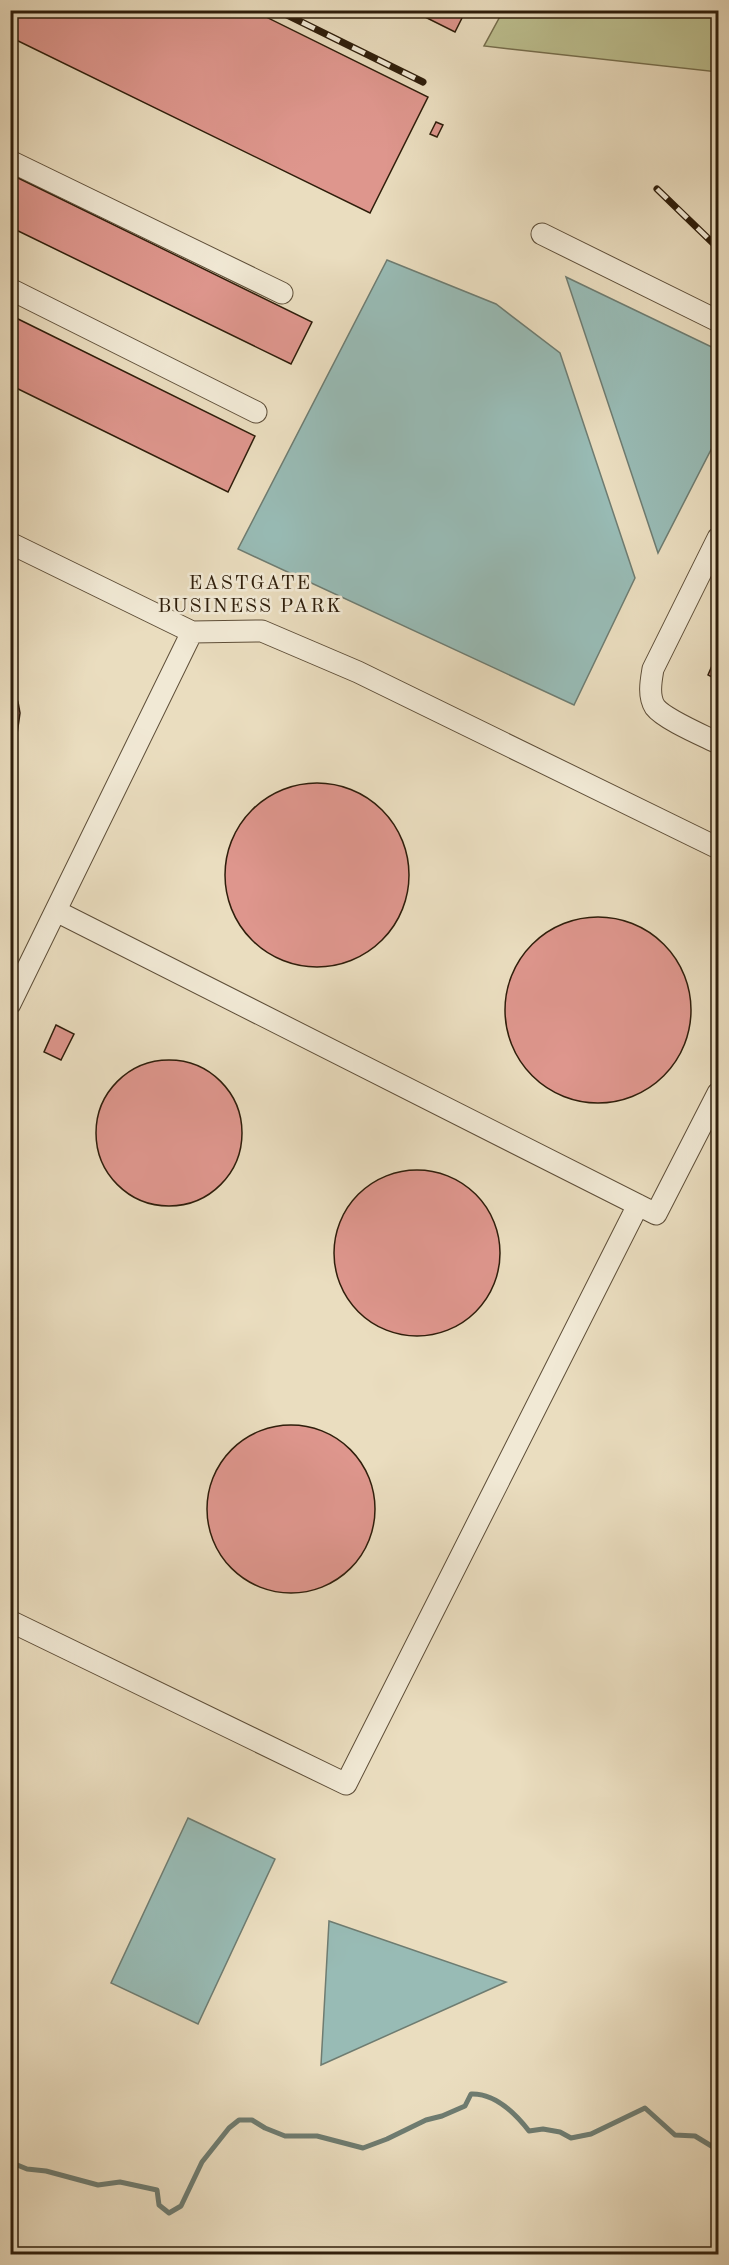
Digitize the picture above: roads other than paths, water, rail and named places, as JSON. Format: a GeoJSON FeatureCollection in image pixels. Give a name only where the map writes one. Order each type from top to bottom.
{"type":"FeatureCollection","features":[{"type":"Feature","properties":{"kind":"lane"},"geometry":{"type":"LineString","coordinates":[[10,161],[282,293]]}},
{"type":"Feature","properties":{"kind":"lane"},"geometry":{"type":"LineString","coordinates":[[542,234],[718,321]]}},
{"type":"Feature","properties":{"kind":"lane"},"geometry":{"type":"LineString","coordinates":[[10,289],[255,412]]}},
{"type":"Feature","properties":{"kind":"lane"},"geometry":{"type":"LineString","coordinates":[[718,538],[653,669],[650,689],[655,707],[677,723],[718,743]]}},
{"type":"Feature","properties":{"kind":"lane"},"geometry":{"type":"LineString","coordinates":[[10,543],[192,632],[262,631],[358,672],[718,848]]}},
{"type":"Feature","properties":{"kind":"lane"},"geometry":{"type":"LineString","coordinates":[[10,1004],[192,632]]}},
{"type":"Feature","properties":{"kind":"lane"},"geometry":{"type":"LineString","coordinates":[[56,910],[656,1214],[718,1093]]}},
{"type":"Feature","properties":{"kind":"lane"},"geometry":{"type":"LineString","coordinates":[[10,1621],[346,1784],[638,1205]]}},
{"type":"Feature","properties":{"kind":"water"},"geometry":{"type":"Polygon","coordinates":[[[387,260],[496,304],[560,353],[635,578],[574,705],[238,549],[387,260]]]}},
{"type":"Feature","properties":{"kind":"water"},"geometry":{"type":"Polygon","coordinates":[[[566,277],[718,350],[718,436],[658,553],[566,277]]]}},
{"type":"Feature","properties":{"kind":"water"},"geometry":{"type":"Polygon","coordinates":[[[188,1818],[275,1859],[198,2024],[111,1983],[188,1818]]]}},
{"type":"Feature","properties":{"kind":"water"},"geometry":{"type":"Polygon","coordinates":[[[329,1921],[506,1982],[321,2065],[329,1921]]]}},
{"type":"Feature","properties":{"kind":"waterway"},"geometry":{"type":"LineString","coordinates":[[10,2162],[27,2169],[46,2171],[98,2185],[120,2182],[157,2190],[159,2205],[169,2213],[181,2206],[202,2162],[229,2128],[239,2120],[252,2120],[285,2136],[317,2136],[363,2148],[426,2120],[465,2106],[471,2094],[488,2097],[504,2105],[529,2131],[543,2129],[560,2132],[571,2138],[591,2134],[645,2108],[675,2135],[695,2136],[718,2150]]}},
{"type":"Feature","properties":{"kind":"railway"},"geometry":{"type":"LineString","coordinates":[[277,10],[423,82]]}},
{"type":"Feature","properties":{"kind":"railway"},"geometry":{"type":"LineString","coordinates":[[657,189],[718,248]]}},
{"type":"Feature","properties":{"kind":"district","name":"EASTGATE BUSINESS PARK"},"geometry":{"type":"Point","coordinates":[250,596]}}]}
